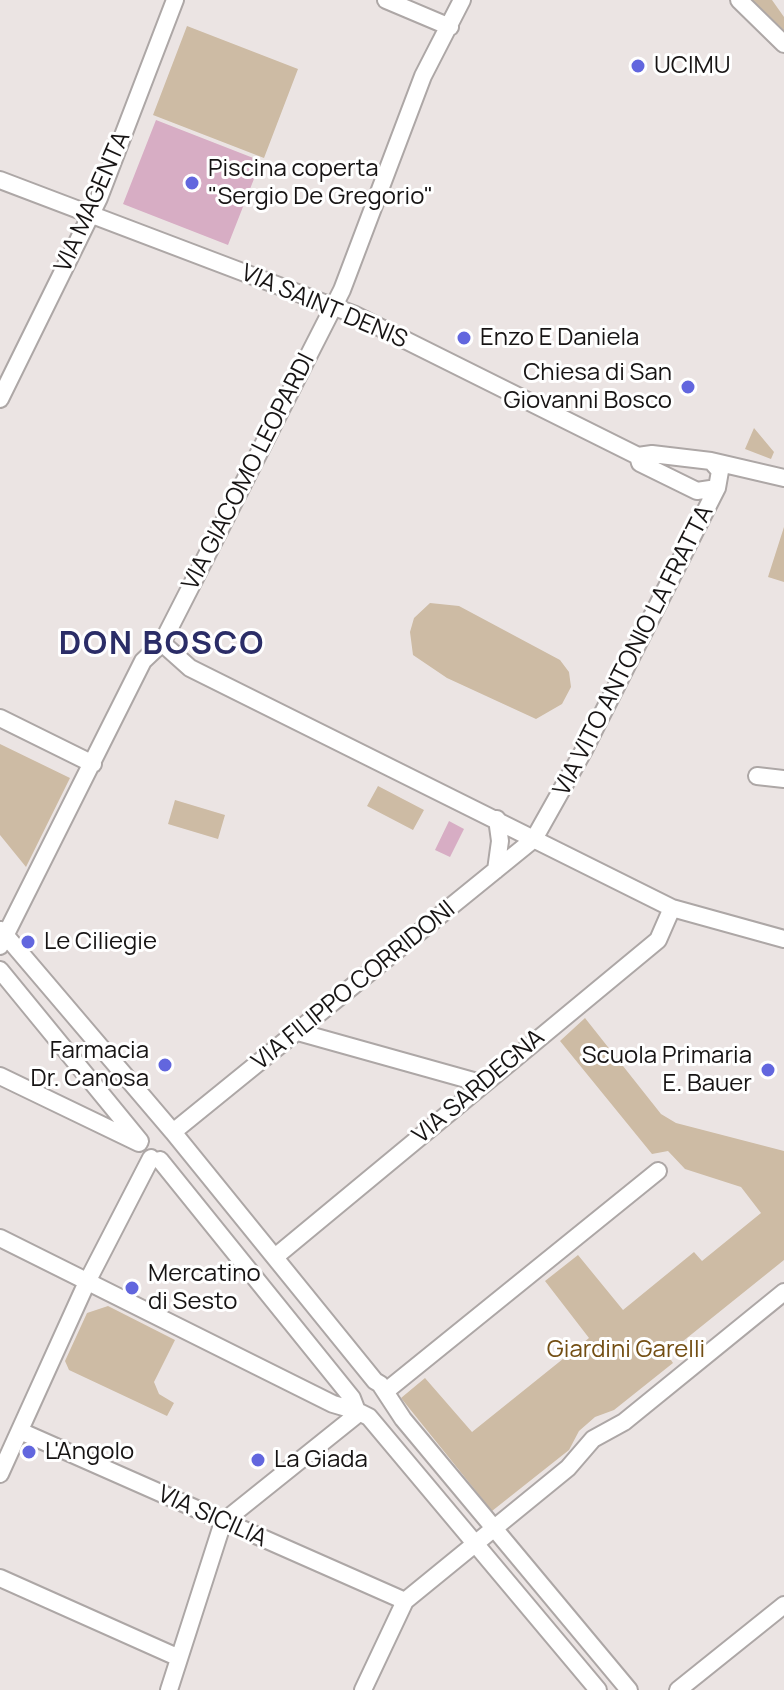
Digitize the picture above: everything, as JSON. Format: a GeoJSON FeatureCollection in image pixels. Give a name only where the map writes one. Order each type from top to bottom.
{"type":"FeatureCollection","features":[{"type":"Feature","properties":{"kind":"street","name":"VIA MAGENTA"},"geometry":{"type":"LineString","coordinates":[[0,399],[91,215],[175,0]]}},
{"type":"Feature","properties":{"kind":"street"},"geometry":{"type":"LineString","coordinates":[[386,0],[452,23]]}},
{"type":"Feature","properties":{"kind":"street","name":"VIA GIACOMO LEOPARDI"},"geometry":{"type":"LineString","coordinates":[[2,937],[143,661],[162,643],[333,307],[423,76],[462,0]]}},
{"type":"Feature","properties":{"kind":"street"},"geometry":{"type":"LineString","coordinates":[[739,0],[784,44]]}},
{"type":"Feature","properties":{"kind":"street","name":"VIA SAINT DENIS"},"geometry":{"type":"LineString","coordinates":[[0,180],[333,307],[638,456],[640,463],[697,491],[717,488]]}},
{"type":"Feature","properties":{"kind":"street"},"geometry":{"type":"LineString","coordinates":[[638,456],[652,454],[711,461],[784,478]]}},
{"type":"Feature","properties":{"kind":"street","name":"VIA VITO ANTONIO LA FRATTA"},"geometry":{"type":"LineString","coordinates":[[534,839],[584,750],[717,488],[720,471],[711,461]]}},
{"type":"Feature","properties":{"kind":"street"},"geometry":{"type":"LineString","coordinates":[[162,643],[190,668],[672,908],[784,939]]}},
{"type":"Feature","properties":{"kind":"street"},"geometry":{"type":"LineString","coordinates":[[0,718],[93,764]]}},
{"type":"Feature","properties":{"kind":"street"},"geometry":{"type":"LineString","coordinates":[[757,776],[784,779]]}},
{"type":"Feature","properties":{"kind":"street"},"geometry":{"type":"LineString","coordinates":[[496,870],[500,841],[497,819]]}},
{"type":"Feature","properties":{"kind":"street","name":"VIA FILIPPO CORRIDONI"},"geometry":{"type":"LineString","coordinates":[[171,1132],[534,839]]}},
{"type":"Feature","properties":{"kind":"street","name":"VIA SARDEGNA"},"geometry":{"type":"LineString","coordinates":[[275,1257],[658,940],[672,908]]}},
{"type":"Feature","properties":{"kind":"street"},"geometry":{"type":"LineString","coordinates":[[2,937],[171,1132],[629,1690]]}},
{"type":"Feature","properties":{"kind":"street"},"geometry":{"type":"LineString","coordinates":[[0,970],[359,1410],[598,1690]]}},
{"type":"Feature","properties":{"kind":"street"},"geometry":{"type":"LineString","coordinates":[[298,1032],[484,1084]]}},
{"type":"Feature","properties":{"kind":"street"},"geometry":{"type":"LineString","coordinates":[[0,1076],[140,1142]]}},
{"type":"Feature","properties":{"kind":"street"},"geometry":{"type":"LineString","coordinates":[[91,1120],[108,1102]]}},
{"type":"Feature","properties":{"kind":"street"},"geometry":{"type":"LineString","coordinates":[[140,1142],[149,1127],[171,1132]]}},
{"type":"Feature","properties":{"kind":"street"},"geometry":{"type":"LineString","coordinates":[[0,1474],[87,1282],[155,1159],[174,1149],[171,1132]]}},
{"type":"Feature","properties":{"kind":"street"},"geometry":{"type":"LineString","coordinates":[[383,1390],[658,1171]]}},
{"type":"Feature","properties":{"kind":"street"},"geometry":{"type":"LineString","coordinates":[[0,1238],[333,1404],[383,1411],[383,1390]]}},
{"type":"Feature","properties":{"kind":"street"},"geometry":{"type":"LineString","coordinates":[[363,1690],[405,1601],[576,1461],[593,1439],[624,1422],[784,1292]]}},
{"type":"Feature","properties":{"kind":"street"},"geometry":{"type":"LineString","coordinates":[[169,1690],[177,1657],[223,1522],[359,1410],[361,1383],[383,1390]]}},
{"type":"Feature","properties":{"kind":"street","name":"VIA SICILIA"},"geometry":{"type":"LineString","coordinates":[[20,1431],[405,1601]]}},
{"type":"Feature","properties":{"kind":"street"},"geometry":{"type":"LineString","coordinates":[[0,1578],[177,1657]]}},
{"type":"Feature","properties":{"kind":"street"},"geometry":{"type":"LineString","coordinates":[[678,1690],[784,1605]]}},
{"type":"Feature","properties":{"kind":"green space"},"geometry":{"type":"Polygon","coordinates":[[[751,0],[772,0],[784,17],[784,33],[751,0]]]}},
{"type":"Feature","properties":{"kind":"green space"},"geometry":{"type":"Polygon","coordinates":[[[187,26],[298,69],[264,158],[153,115],[187,26]]]}},
{"type":"Feature","properties":{"kind":"green space"},"geometry":{"type":"Polygon","coordinates":[[[754,428],[774,452],[771,459],[745,449],[754,428]]]}},
{"type":"Feature","properties":{"kind":"green space"},"geometry":{"type":"Polygon","coordinates":[[[784,527],[784,582],[768,577],[784,527]]]}},
{"type":"Feature","properties":{"kind":"green space"},"geometry":{"type":"Polygon","coordinates":[[[430,603],[459,606],[560,660],[569,672],[571,687],[562,704],[536,719],[447,678],[413,655],[410,632],[414,618],[430,603]]]}},
{"type":"Feature","properties":{"kind":"green space"},"geometry":{"type":"Polygon","coordinates":[[[0,744],[70,778],[26,867],[0,835],[0,744]]]}},
{"type":"Feature","properties":{"kind":"green space"},"geometry":{"type":"Polygon","coordinates":[[[378,786],[424,810],[413,830],[367,806],[378,786]]]}},
{"type":"Feature","properties":{"kind":"green space"},"geometry":{"type":"Polygon","coordinates":[[[175,800],[225,815],[218,839],[168,824],[175,800]]]}},
{"type":"Feature","properties":{"kind":"green space","name":"Giardini Garelli"},"geometry":{"type":"Polygon","coordinates":[[[585,1018],[661,1114],[676,1123],[784,1151],[784,1260],[667,1354],[673,1363],[614,1410],[595,1417],[579,1431],[569,1450],[492,1511],[401,1398],[425,1378],[472,1432],[589,1338],[545,1281],[578,1255],[623,1310],[694,1252],[702,1261],[761,1213],[741,1187],[685,1169],[668,1151],[652,1154],[560,1041],[585,1018]]]}},
{"type":"Feature","properties":{"kind":"green space"},"geometry":{"type":"Polygon","coordinates":[[[108,1306],[175,1340],[154,1382],[159,1394],[174,1403],[167,1416],[69,1370],[65,1361],[87,1313],[108,1306]]]}},
{"type":"Feature","properties":{"kind":"shaded area","name":"Piscina coperta \"Sergio De Gregorio\""},"geometry":{"type":"Polygon","coordinates":[[[156,120],[261,161],[228,245],[123,204],[156,120]]]}},
{"type":"Feature","properties":{"kind":"shaded area"},"geometry":{"type":"Polygon","coordinates":[[[449,821],[464,829],[450,857],[435,850],[449,821]]]}},
{"type":"Feature","properties":{"kind":"place","name":"UCIMU"},"geometry":{"type":"Point","coordinates":[638,66]}},
{"type":"Feature","properties":{"kind":"place","name":"Piscina coperta \"Sergio De Gregorio\""},"geometry":{"type":"Point","coordinates":[192,183]}},
{"type":"Feature","properties":{"kind":"place","name":"Enzo E Daniela"},"geometry":{"type":"Point","coordinates":[464,338]}},
{"type":"Feature","properties":{"kind":"place","name":"Chiesa di San Giovanni Bosco"},"geometry":{"type":"Point","coordinates":[688,387]}},
{"type":"Feature","properties":{"kind":"place","name":"Le Ciliegie"},"geometry":{"type":"Point","coordinates":[28,942]}},
{"type":"Feature","properties":{"kind":"place","name":"Farmacia Dr. Canosa"},"geometry":{"type":"Point","coordinates":[165,1065]}},
{"type":"Feature","properties":{"kind":"place","name":"Scuola Primaria E. Bauer"},"geometry":{"type":"Point","coordinates":[768,1070]}},
{"type":"Feature","properties":{"kind":"place","name":"Mercatino di Sesto"},"geometry":{"type":"Point","coordinates":[132,1288]}},
{"type":"Feature","properties":{"kind":"place","name":"L'Angolo"},"geometry":{"type":"Point","coordinates":[29,1452]}},
{"type":"Feature","properties":{"kind":"place","name":"La Giada"},"geometry":{"type":"Point","coordinates":[258,1460]}},
{"type":"Feature","properties":{"kind":"district","name":"DON BOSCO"},"geometry":{"type":"Point","coordinates":[162,645]}}]}
